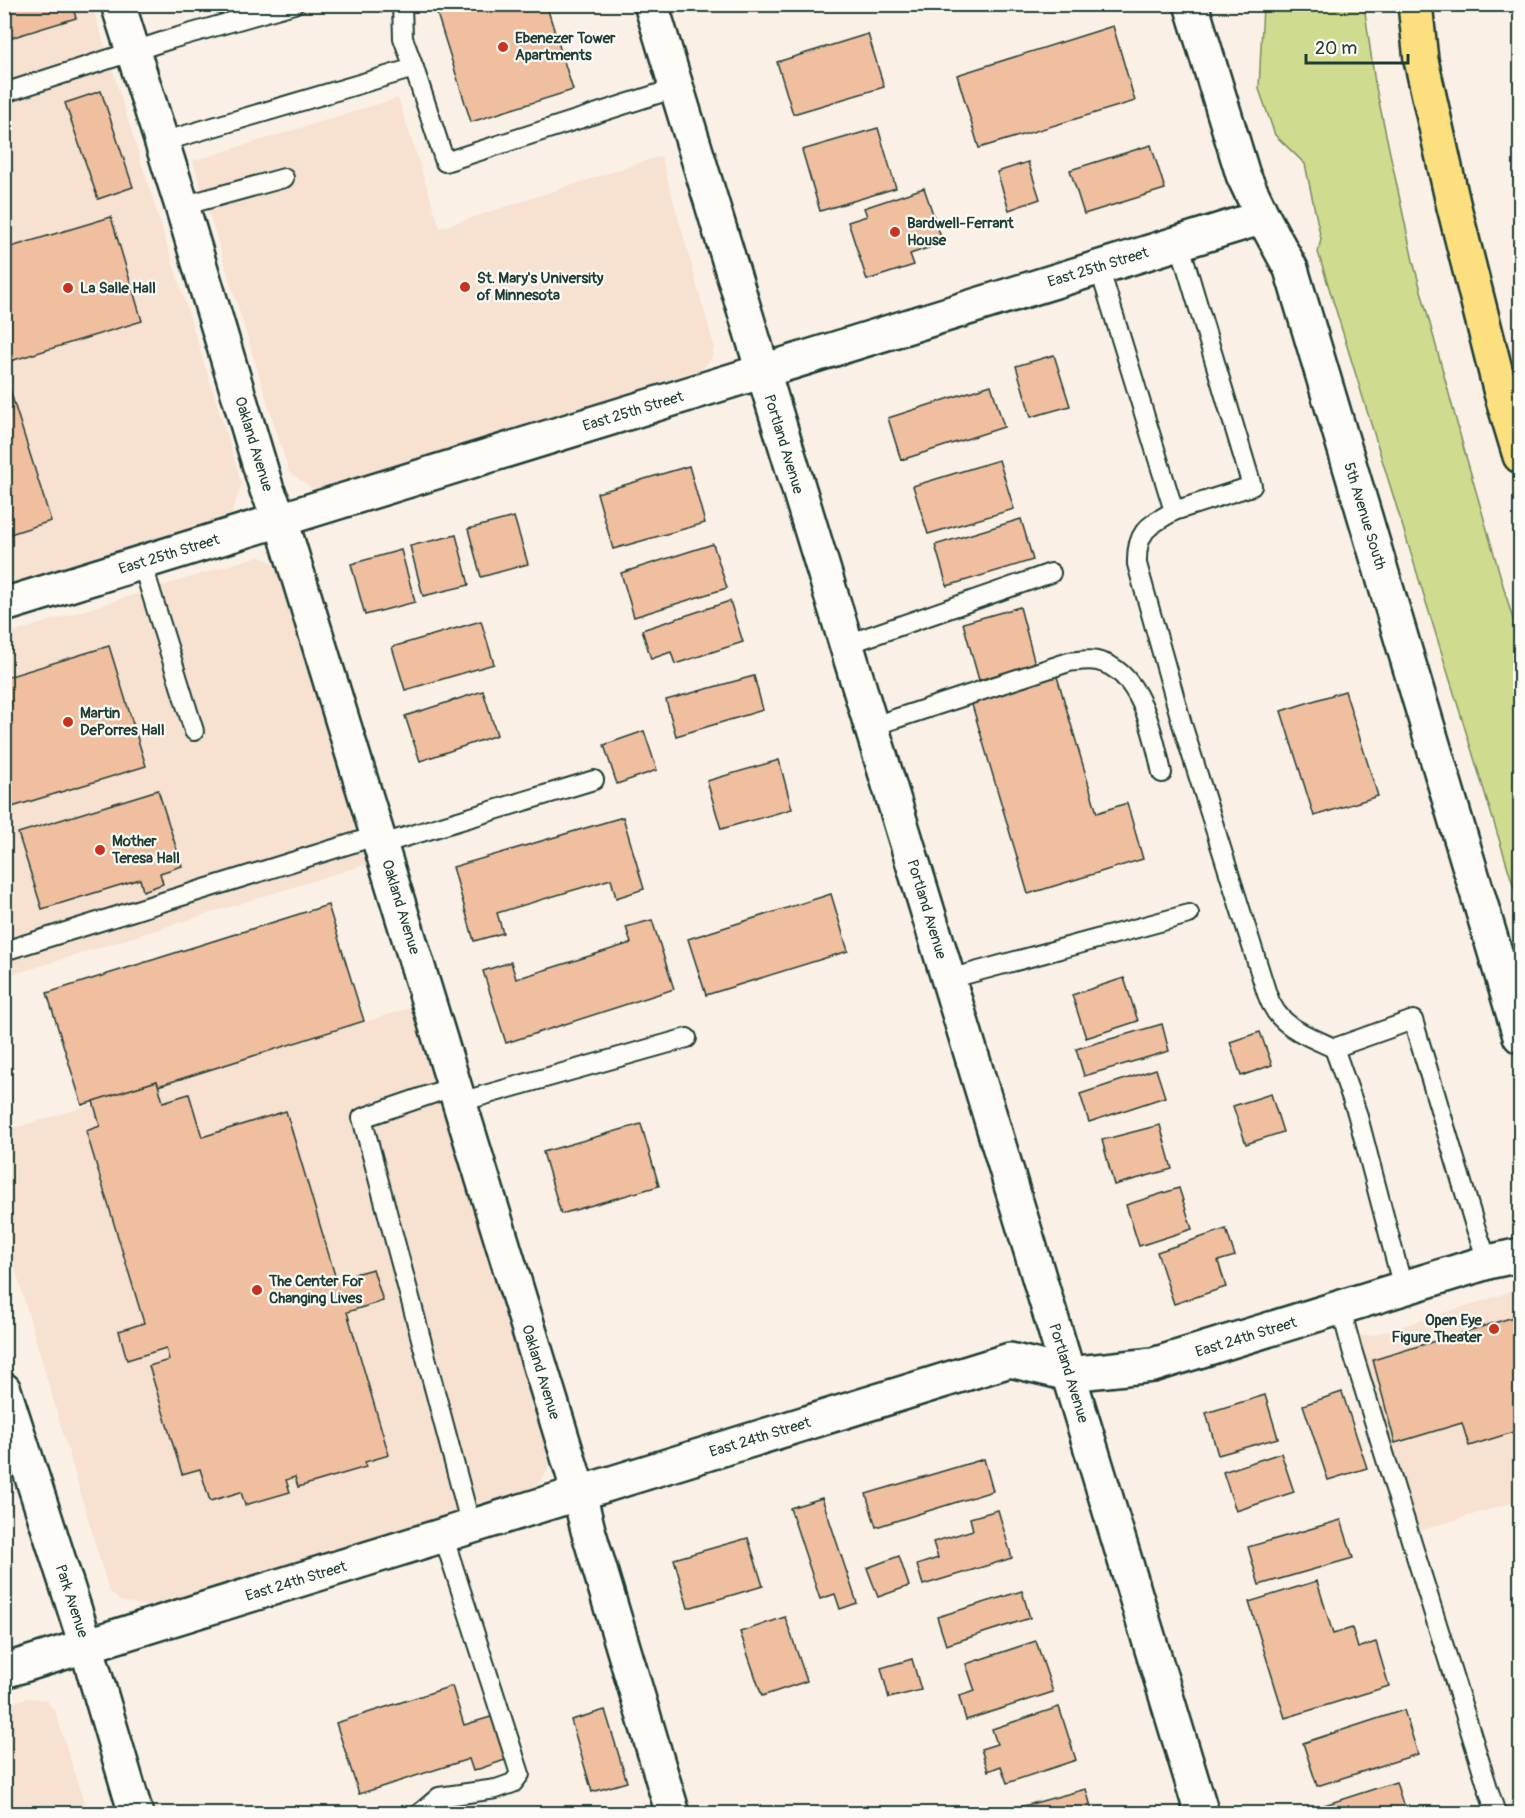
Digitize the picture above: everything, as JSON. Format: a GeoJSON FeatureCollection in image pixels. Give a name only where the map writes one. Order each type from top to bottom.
{"type":"FeatureCollection","features":[{"type":"Feature","properties":{"kind":"highway"},"geometry":{"type":"LineString","coordinates":[[1414,4],[1421,60],[1454,203],[1501,393],[1521,456]]}},
{"type":"Feature","properties":{"kind":"street","name":"Oakland Avenue"},"geometry":{"type":"LineString","coordinates":[[118,4],[182,206],[267,490],[281,520],[380,839],[579,1493],[673,1814]]}},
{"type":"Feature","properties":{"kind":"street","name":"Portland Avenue"},"geometry":{"type":"LineString","coordinates":[[651,4],[1202,1814]]}},
{"type":"Feature","properties":{"kind":"street","name":"5th Avenue South"},"geometry":{"type":"LineString","coordinates":[[1191,4],[1243,175],[1291,269],[1521,1036]]}},
{"type":"Feature","properties":{"kind":"street","name":"East 25th Street"},"geometry":{"type":"LineString","coordinates":[[4,605],[1263,217]]}},
{"type":"Feature","properties":{"kind":"street","name":"East 24th Street"},"geometry":{"type":"LineString","coordinates":[[4,1671],[1010,1360],[1069,1374],[1153,1365],[1488,1262],[1521,1255]]}},
{"type":"Feature","properties":{"kind":"street","name":"Park Avenue"},"geometry":{"type":"LineString","coordinates":[[4,1390],[86,1645],[136,1814]]}},
{"type":"Feature","properties":{"kind":"lane"},"geometry":{"type":"LineString","coordinates":[[4,93],[171,39],[294,4]]}},
{"type":"Feature","properties":{"kind":"lane"},"geometry":{"type":"LineString","coordinates":[[402,4],[403,38],[445,162],[676,88]]}},
{"type":"Feature","properties":{"kind":"lane"},"geometry":{"type":"LineString","coordinates":[[162,142],[414,68]]}},
{"type":"Feature","properties":{"kind":"lane"},"geometry":{"type":"LineString","coordinates":[[182,206],[284,178]]}},
{"type":"Feature","properties":{"kind":"lane"},"geometry":{"type":"LineString","coordinates":[[1179,242],[1252,486],[1174,511],[1142,533],[1136,547],[1137,564],[1179,713],[1267,994],[1275,1011],[1284,1022],[1334,1048],[1413,1020],[1475,1227],[1488,1262]]}},
{"type":"Feature","properties":{"kind":"lane"},"geometry":{"type":"LineString","coordinates":[[1100,267],[1174,511]]}},
{"type":"Feature","properties":{"kind":"lane"},"geometry":{"type":"LineString","coordinates":[[142,563],[194,730]]}},
{"type":"Feature","properties":{"kind":"lane"},"geometry":{"type":"LineString","coordinates":[[845,645],[1051,573]]}},
{"type":"Feature","properties":{"kind":"lane"},"geometry":{"type":"LineString","coordinates":[[870,727],[1069,662],[1098,661],[1121,672],[1138,696],[1153,733],[1162,773]]}},
{"type":"Feature","properties":{"kind":"lane"},"geometry":{"type":"LineString","coordinates":[[4,951],[380,839],[594,780]]}},
{"type":"Feature","properties":{"kind":"lane"},"geometry":{"type":"LineString","coordinates":[[949,979],[1189,914]]}},
{"type":"Feature","properties":{"kind":"lane"},"geometry":{"type":"LineString","coordinates":[[419,1814],[439,1797],[496,1789],[513,1783],[520,1774],[457,1531],[362,1118],[687,1038]]}},
{"type":"Feature","properties":{"kind":"lane"},"geometry":{"type":"LineString","coordinates":[[1334,1048],[1357,1113],[1403,1288]]}},
{"type":"Feature","properties":{"kind":"lane"},"geometry":{"type":"LineString","coordinates":[[1341,1309],[1355,1362],[1496,1814]]}},
{"type":"Feature","properties":{"kind":"shaded area"},"geometry":{"type":"Polygon","coordinates":[[[5,5],[92,5],[242,484],[231,514],[5,585],[5,5]]]}},
{"type":"Feature","properties":{"kind":"shaded area","name":"St. Mary's University of Minnesota"},"geometry":{"type":"Polygon","coordinates":[[[398,98],[440,228],[661,156],[714,346],[711,359],[702,369],[316,491],[289,472],[193,161],[398,98]]]}},
{"type":"Feature","properties":{"kind":"shaded area"},"geometry":{"type":"Polygon","coordinates":[[[259,556],[277,565],[370,863],[5,977],[5,635],[259,556]]]}},
{"type":"Feature","properties":{"kind":"shaded area"},"geometry":{"type":"Polygon","coordinates":[[[414,1007],[546,1451],[548,1470],[532,1492],[147,1606],[120,1601],[109,1591],[5,1234],[5,1131],[414,1007]]]}},
{"type":"Feature","properties":{"kind":"shaded area"},"geometry":{"type":"Polygon","coordinates":[[[1520,1287],[1520,1500],[1403,1536],[1339,1338],[1374,1335],[1520,1287]]]}},
{"type":"Feature","properties":{"kind":"shaded area"},"geometry":{"type":"Polygon","coordinates":[[[28,1698],[45,1700],[55,1711],[87,1813],[5,1813],[5,1705],[28,1698]]]}},
{"type":"Feature","properties":{"kind":"green space"},"geometry":{"type":"Polygon","coordinates":[[[1263,5],[1364,5],[1375,83],[1413,261],[1520,644],[1520,907],[1318,252],[1321,239],[1305,164],[1275,135],[1259,89],[1263,5]]]}},
{"type":"Feature","properties":{"kind":"building"},"geometry":{"type":"Polygon","coordinates":[[[4,4],[72,4],[76,18],[4,40],[4,4]]]}},
{"type":"Feature","properties":{"kind":"building","name":"Ebenezer Tower Apartments"},"geometry":{"type":"Polygon","coordinates":[[[434,4],[546,4],[573,90],[471,122],[434,4]]]}},
{"type":"Feature","properties":{"kind":"building"},"geometry":{"type":"Polygon","coordinates":[[[1113,26],[1135,101],[979,148],[957,75],[1113,26]]]}},
{"type":"Feature","properties":{"kind":"building"},"geometry":{"type":"Polygon","coordinates":[[[868,34],[884,87],[793,114],[777,62],[868,34]]]}},
{"type":"Feature","properties":{"kind":"building"},"geometry":{"type":"Polygon","coordinates":[[[101,91],[133,187],[98,199],[65,103],[101,91]]]}},
{"type":"Feature","properties":{"kind":"building"},"geometry":{"type":"Polygon","coordinates":[[[878,128],[896,188],[820,211],[802,150],[878,128]]]}},
{"type":"Feature","properties":{"kind":"building"},"geometry":{"type":"Polygon","coordinates":[[[1151,145],[1165,189],[1084,214],[1070,170],[1151,145]]]}},
{"type":"Feature","properties":{"kind":"building"},"geometry":{"type":"Polygon","coordinates":[[[1028,162],[1040,199],[1009,210],[997,172],[1028,162]]]}},
{"type":"Feature","properties":{"kind":"building","name":"Bardwell-Ferrant House"},"geometry":{"type":"Polygon","coordinates":[[[924,188],[943,243],[910,254],[914,265],[867,280],[848,222],[867,216],[864,208],[924,188]]]}},
{"type":"Feature","properties":{"kind":"building","name":"La Salle Hall"},"geometry":{"type":"Polygon","coordinates":[[[111,217],[142,321],[4,363],[4,249],[111,217]]]}},
{"type":"Feature","properties":{"kind":"building"},"geometry":{"type":"Polygon","coordinates":[[[1054,355],[1070,406],[1031,417],[1016,366],[1054,355]]]}},
{"type":"Feature","properties":{"kind":"building"},"geometry":{"type":"Polygon","coordinates":[[[4,371],[51,521],[4,536],[4,371]]]}},
{"type":"Feature","properties":{"kind":"building"},"geometry":{"type":"Polygon","coordinates":[[[991,385],[1004,427],[901,460],[888,418],[991,385]]]}},
{"type":"Feature","properties":{"kind":"building"},"geometry":{"type":"Polygon","coordinates":[[[999,460],[1014,509],[928,534],[913,486],[999,460]]]}},
{"type":"Feature","properties":{"kind":"building"},"geometry":{"type":"Polygon","coordinates":[[[689,466],[705,523],[613,549],[597,493],[689,466]]]}},
{"type":"Feature","properties":{"kind":"building"},"geometry":{"type":"Polygon","coordinates":[[[514,517],[528,564],[481,577],[468,529],[514,517]]]}},
{"type":"Feature","properties":{"kind":"building"},"geometry":{"type":"Polygon","coordinates":[[[1021,519],[1033,560],[947,586],[935,545],[1021,519]]]}},
{"type":"Feature","properties":{"kind":"building"},"geometry":{"type":"Polygon","coordinates":[[[456,535],[469,585],[423,596],[410,546],[456,535]]]}},
{"type":"Feature","properties":{"kind":"building"},"geometry":{"type":"Polygon","coordinates":[[[713,544],[727,588],[634,617],[621,573],[713,544]]]}},
{"type":"Feature","properties":{"kind":"building"},"geometry":{"type":"Polygon","coordinates":[[[401,550],[415,602],[365,615],[351,564],[401,550]]]}},
{"type":"Feature","properties":{"kind":"building"},"geometry":{"type":"Polygon","coordinates":[[[730,601],[743,642],[675,664],[671,652],[651,659],[642,630],[730,601]]]}},
{"type":"Feature","properties":{"kind":"building"},"geometry":{"type":"Polygon","coordinates":[[[1020,607],[1035,664],[979,680],[963,623],[1020,607]]]}},
{"type":"Feature","properties":{"kind":"building"},"geometry":{"type":"Polygon","coordinates":[[[481,621],[494,664],[405,690],[392,647],[481,621]]]}},
{"type":"Feature","properties":{"kind":"building","name":"Martin DePorres Hall"},"geometry":{"type":"Polygon","coordinates":[[[109,646],[146,766],[12,807],[4,782],[4,678],[109,646]]]}},
{"type":"Feature","properties":{"kind":"building"},"geometry":{"type":"Polygon","coordinates":[[[1056,673],[1097,813],[1127,803],[1143,859],[1028,894],[970,698],[1056,673]]]}},
{"type":"Feature","properties":{"kind":"building"},"geometry":{"type":"Polygon","coordinates":[[[754,676],[763,710],[676,736],[666,700],[754,676]]]}},
{"type":"Feature","properties":{"kind":"building"},"geometry":{"type":"Polygon","coordinates":[[[483,691],[497,735],[420,761],[405,716],[483,691]]]}},
{"type":"Feature","properties":{"kind":"building"},"geometry":{"type":"Polygon","coordinates":[[[1345,691],[1378,796],[1314,816],[1281,711],[1345,691]]]}},
{"type":"Feature","properties":{"kind":"building"},"geometry":{"type":"Polygon","coordinates":[[[644,731],[657,770],[617,784],[604,745],[644,731]]]}},
{"type":"Feature","properties":{"kind":"building"},"geometry":{"type":"Polygon","coordinates":[[[779,760],[792,809],[721,829],[707,781],[779,760]]]}},
{"type":"Feature","properties":{"kind":"building","name":"Mother Teresa Hall"},"geometry":{"type":"Polygon","coordinates":[[[158,790],[182,866],[160,873],[163,884],[143,891],[140,879],[42,909],[18,833],[158,790]]]}},
{"type":"Feature","properties":{"kind":"building"},"geometry":{"type":"Polygon","coordinates":[[[623,817],[644,889],[616,898],[611,879],[497,913],[503,933],[474,941],[453,867],[623,817]]]}},
{"type":"Feature","properties":{"kind":"building"},"geometry":{"type":"Polygon","coordinates":[[[831,894],[848,951],[706,995],[688,939],[831,894]]]}},
{"type":"Feature","properties":{"kind":"building"},"geometry":{"type":"Polygon","coordinates":[[[328,905],[364,1021],[158,1086],[157,1081],[82,1105],[47,993],[328,905]]]}},
{"type":"Feature","properties":{"kind":"building"},"geometry":{"type":"Polygon","coordinates":[[[652,920],[674,989],[506,1043],[483,971],[511,962],[516,979],[631,943],[626,927],[652,920]]]}},
{"type":"Feature","properties":{"kind":"building"},"geometry":{"type":"Polygon","coordinates":[[[1124,978],[1138,1021],[1086,1038],[1072,995],[1124,978]]]}},
{"type":"Feature","properties":{"kind":"building"},"geometry":{"type":"Polygon","coordinates":[[[1162,1024],[1169,1051],[1084,1076],[1076,1049],[1162,1024]]]}},
{"type":"Feature","properties":{"kind":"building"},"geometry":{"type":"Polygon","coordinates":[[[1260,1032],[1272,1065],[1241,1076],[1230,1042],[1260,1032]]]}},
{"type":"Feature","properties":{"kind":"building"},"geometry":{"type":"Polygon","coordinates":[[[1156,1069],[1165,1097],[1089,1122],[1080,1094],[1156,1069]]]}},
{"type":"Feature","properties":{"kind":"building","name":"The Center For Changing Lives"},"geometry":{"type":"Polygon","coordinates":[[[157,1081],[163,1102],[189,1094],[202,1137],[286,1111],[336,1279],[373,1269],[383,1301],[347,1312],[389,1455],[365,1462],[366,1467],[298,1487],[295,1477],[286,1480],[290,1492],[245,1505],[241,1492],[210,1501],[200,1469],[182,1474],[149,1366],[169,1360],[166,1348],[127,1360],[119,1331],[144,1323],[86,1131],[100,1126],[93,1101],[157,1081]]]}},
{"type":"Feature","properties":{"kind":"building"},"geometry":{"type":"Polygon","coordinates":[[[1271,1094],[1283,1132],[1246,1144],[1233,1106],[1271,1094]]]}},
{"type":"Feature","properties":{"kind":"building"},"geometry":{"type":"Polygon","coordinates":[[[641,1124],[659,1186],[561,1214],[543,1152],[641,1124]]]}},
{"type":"Feature","properties":{"kind":"building"},"geometry":{"type":"Polygon","coordinates":[[[1160,1125],[1172,1169],[1114,1185],[1102,1140],[1160,1125]]]}},
{"type":"Feature","properties":{"kind":"building"},"geometry":{"type":"Polygon","coordinates":[[[1179,1188],[1192,1229],[1139,1246],[1126,1205],[1179,1188]]]}},
{"type":"Feature","properties":{"kind":"building"},"geometry":{"type":"Polygon","coordinates":[[[1226,1229],[1235,1256],[1218,1261],[1226,1287],[1174,1304],[1157,1252],[1226,1229]]]}},
{"type":"Feature","properties":{"kind":"building"},"geometry":{"type":"Polygon","coordinates":[[[1520,1315],[1520,1430],[1469,1446],[1462,1423],[1395,1443],[1373,1360],[1520,1315]]]}},
{"type":"Feature","properties":{"kind":"building"},"geometry":{"type":"Polygon","coordinates":[[[1342,1392],[1367,1468],[1328,1480],[1303,1405],[1342,1392]]]}},
{"type":"Feature","properties":{"kind":"building"},"geometry":{"type":"Polygon","coordinates":[[[1265,1395],[1278,1438],[1218,1455],[1206,1413],[1265,1395]]]}},
{"type":"Feature","properties":{"kind":"building"},"geometry":{"type":"Polygon","coordinates":[[[1281,1453],[1294,1492],[1236,1511],[1223,1472],[1281,1453]]]}},
{"type":"Feature","properties":{"kind":"building"},"geometry":{"type":"Polygon","coordinates":[[[984,1459],[993,1491],[876,1527],[866,1494],[984,1459]]]}},
{"type":"Feature","properties":{"kind":"building"},"geometry":{"type":"Polygon","coordinates":[[[822,1498],[857,1603],[840,1609],[835,1594],[820,1599],[790,1508],[822,1498]]]}},
{"type":"Feature","properties":{"kind":"building"},"geometry":{"type":"Polygon","coordinates":[[[998,1510],[1012,1558],[923,1585],[917,1565],[938,1558],[933,1542],[973,1530],[970,1518],[998,1510]]]}},
{"type":"Feature","properties":{"kind":"building"},"geometry":{"type":"Polygon","coordinates":[[[1341,1520],[1353,1558],[1259,1585],[1248,1547],[1341,1520]]]}},
{"type":"Feature","properties":{"kind":"building"},"geometry":{"type":"Polygon","coordinates":[[[748,1538],[763,1586],[688,1608],[674,1559],[748,1538]]]}},
{"type":"Feature","properties":{"kind":"building"},"geometry":{"type":"Polygon","coordinates":[[[899,1556],[909,1586],[878,1597],[867,1568],[899,1556]]]}},
{"type":"Feature","properties":{"kind":"building"},"geometry":{"type":"Polygon","coordinates":[[[1317,1581],[1333,1634],[1352,1628],[1358,1648],[1376,1642],[1389,1686],[1285,1718],[1249,1602],[1317,1581]]]}},
{"type":"Feature","properties":{"kind":"building"},"geometry":{"type":"Polygon","coordinates":[[[1022,1591],[1030,1618],[946,1645],[937,1617],[1022,1591]]]}},
{"type":"Feature","properties":{"kind":"building"},"geometry":{"type":"Polygon","coordinates":[[[785,1617],[807,1681],[762,1696],[740,1632],[785,1617]]]}},
{"type":"Feature","properties":{"kind":"building"},"geometry":{"type":"Polygon","coordinates":[[[1036,1641],[1053,1692],[966,1720],[959,1696],[975,1691],[966,1664],[1036,1641]]]}},
{"type":"Feature","properties":{"kind":"building"},"geometry":{"type":"Polygon","coordinates":[[[912,1659],[921,1690],[889,1698],[881,1668],[912,1659]]]}},
{"type":"Feature","properties":{"kind":"building"},"geometry":{"type":"Polygon","coordinates":[[[452,1686],[464,1725],[494,1716],[508,1759],[473,1771],[469,1759],[359,1794],[336,1723],[452,1686]]]}},
{"type":"Feature","properties":{"kind":"building"},"geometry":{"type":"Polygon","coordinates":[[[1059,1707],[1076,1760],[1007,1783],[1001,1766],[988,1771],[981,1749],[997,1744],[992,1729],[1059,1707]]]}},
{"type":"Feature","properties":{"kind":"building"},"geometry":{"type":"Polygon","coordinates":[[[605,1710],[627,1782],[592,1792],[571,1720],[605,1710]]]}},
{"type":"Feature","properties":{"kind":"building"},"geometry":{"type":"Polygon","coordinates":[[[1404,1710],[1418,1754],[1317,1786],[1303,1743],[1404,1710]]]}},
{"type":"Feature","properties":{"kind":"building"},"geometry":{"type":"Polygon","coordinates":[[[1396,1782],[1406,1814],[1316,1814],[1315,1808],[1396,1782]]]}},
{"type":"Feature","properties":{"kind":"building"},"geometry":{"type":"Polygon","coordinates":[[[1086,1789],[1093,1814],[1002,1814],[1002,1812],[1086,1789]]]}},
{"type":"Feature","properties":{"kind":"place","name":"Ebenezer Tower Apartments"},"geometry":{"type":"Point","coordinates":[503,47]}},
{"type":"Feature","properties":{"kind":"place","name":"Bardwell-Ferrant House"},"geometry":{"type":"Point","coordinates":[895,232]}},
{"type":"Feature","properties":{"kind":"place","name":"St. Mary's University of Minnesota"},"geometry":{"type":"Point","coordinates":[465,287]}},
{"type":"Feature","properties":{"kind":"place","name":"La Salle Hall"},"geometry":{"type":"Point","coordinates":[68,288]}},
{"type":"Feature","properties":{"kind":"place","name":"Martin DePorres Hall"},"geometry":{"type":"Point","coordinates":[68,722]}},
{"type":"Feature","properties":{"kind":"place","name":"Mother Teresa Hall"},"geometry":{"type":"Point","coordinates":[100,850]}},
{"type":"Feature","properties":{"kind":"place","name":"The Center For Changing Lives"},"geometry":{"type":"Point","coordinates":[257,1290]}},
{"type":"Feature","properties":{"kind":"place","name":"Open Eye Figure Theater"},"geometry":{"type":"Point","coordinates":[1494,1329]}}]}
